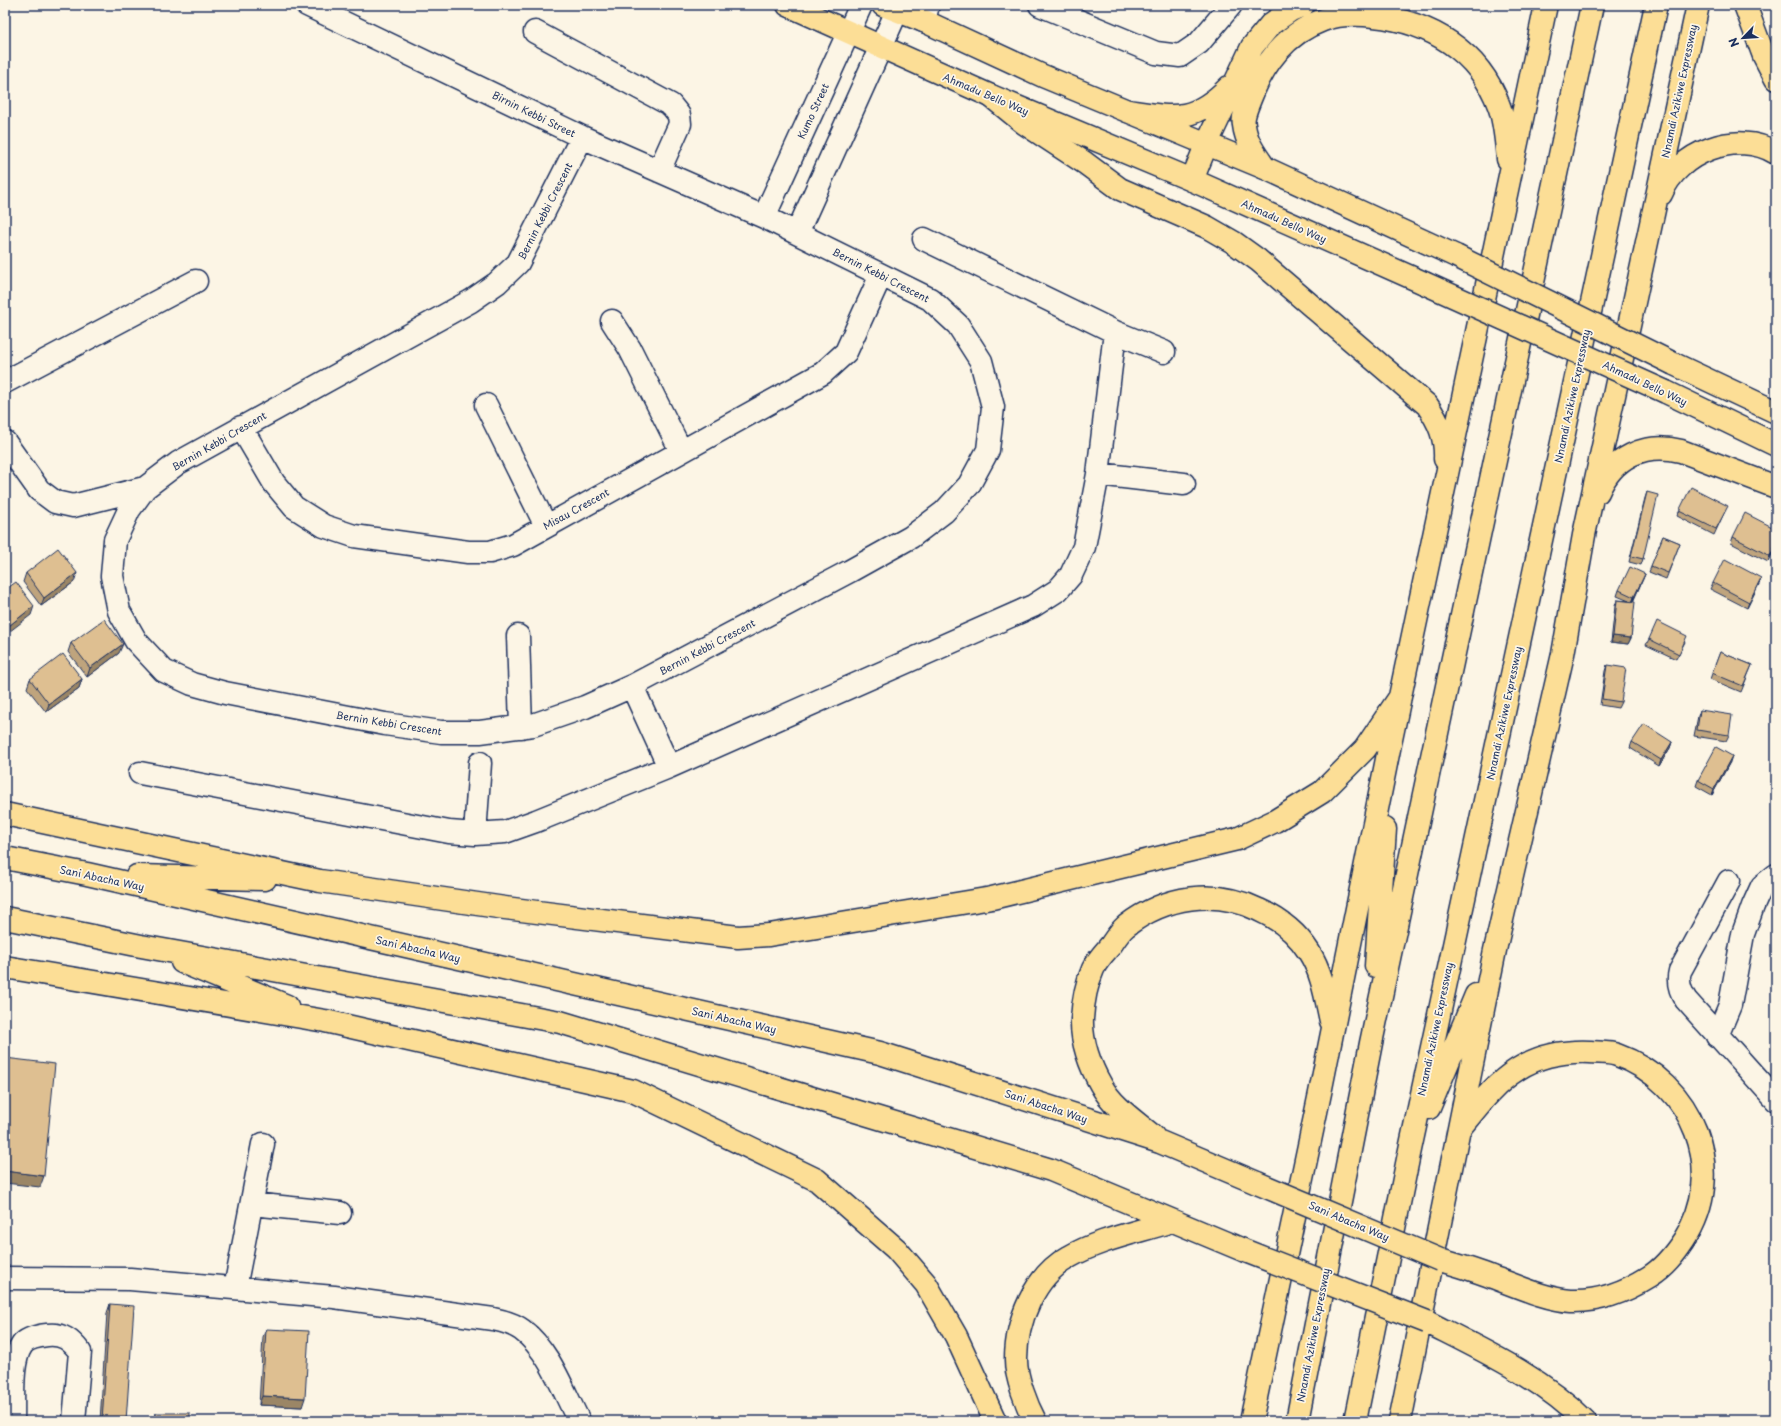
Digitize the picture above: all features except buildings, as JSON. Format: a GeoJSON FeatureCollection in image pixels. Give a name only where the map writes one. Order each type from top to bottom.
{"type":"FeatureCollection","features":[{"type":"Feature","properties":{"kind":"main road","name":"Ahmadu Bello Way"},"geometry":{"type":"LineString","coordinates":[[788,5],[991,96],[1192,180],[1424,283],[1666,392],[1776,445]]}},
{"type":"Feature","properties":{"kind":"main road"},"geometry":{"type":"LineString","coordinates":[[1192,180],[1207,143],[1252,46],[1272,24],[1291,10],[1303,5]]}},
{"type":"Feature","properties":{"kind":"main road"},"geometry":{"type":"LineString","coordinates":[[1251,1421],[1333,1028],[1390,744],[1546,5]]}},
{"type":"Feature","properties":{"kind":"main road","name":"Nnamdi Azikiwe Expressway"},"geometry":{"type":"LineString","coordinates":[[1296,1421],[1371,1043],[1592,5]]}},
{"type":"Feature","properties":{"kind":"main road","name":"Nnamdi Azikiwe Expressway"},"geometry":{"type":"LineString","coordinates":[[1355,1421],[1408,1158],[1656,5]]}},
{"type":"Feature","properties":{"kind":"main road","name":"Nnamdi Azikiwe Expressway"},"geometry":{"type":"LineString","coordinates":[[1400,1421],[1495,950],[1563,654],[1584,535],[1698,5]]}},
{"type":"Feature","properties":{"kind":"main road"},"geometry":{"type":"LineString","coordinates":[[1745,5],[1764,56],[1776,79]]}},
{"type":"Feature","properties":{"kind":"main road"},"geometry":{"type":"LineString","coordinates":[[890,8],[926,13],[1043,76],[1265,168],[1456,256],[1674,364],[1776,412]]}},
{"type":"Feature","properties":{"kind":"main road"},"geometry":{"type":"LineString","coordinates":[[1265,168],[1249,143],[1243,124],[1245,112],[1257,80],[1271,56],[1295,34],[1323,19],[1355,14],[1383,17],[1406,22],[1432,31],[1457,48],[1475,65],[1488,83],[1500,107],[1505,136],[1508,160],[1506,196]]}},
{"type":"Feature","properties":{"kind":"main road"},"geometry":{"type":"LineString","coordinates":[[1128,111],[1152,114],[1188,115],[1204,108],[1237,79]]}},
{"type":"Feature","properties":{"kind":"main road"},"geometry":{"type":"LineString","coordinates":[[991,96],[1024,123],[1085,162],[1120,188],[1207,227],[1233,242],[1413,391],[1427,405],[1438,421],[1444,437],[1445,456],[1442,503]]}},
{"type":"Feature","properties":{"kind":"main road"},"geometry":{"type":"LineString","coordinates":[[1652,216],[1663,190],[1678,170],[1694,156],[1711,148],[1730,143],[1750,144],[1769,148],[1776,153]]}},
{"type":"Feature","properties":{"kind":"main road"},"geometry":{"type":"LineString","coordinates":[[1584,535],[1605,478],[1616,466],[1634,453],[1651,448],[1668,448],[1681,451],[1776,487]]}},
{"type":"Feature","properties":{"kind":"main road"},"geometry":{"type":"LineString","coordinates":[[5,814],[320,881],[505,908],[738,937],[769,935],[992,898],[1237,839],[1256,830],[1322,792],[1365,749],[1400,697]]}},
{"type":"Feature","properties":{"kind":"main road"},"geometry":{"type":"LineString","coordinates":[[1371,1043],[1390,744]]}},
{"type":"Feature","properties":{"kind":"main road","name":"Sani Abacha Way"},"geometry":{"type":"LineString","coordinates":[[5,858],[87,874],[880,1053],[1160,1142],[1440,1260],[1491,1276],[1530,1292],[1571,1301],[1603,1298],[1630,1289],[1656,1273],[1672,1258],[1689,1232],[1701,1205],[1704,1175],[1701,1145],[1692,1120],[1672,1090],[1646,1068],[1616,1054],[1569,1051],[1541,1058],[1518,1069],[1493,1088],[1458,1130]]}},
{"type":"Feature","properties":{"kind":"main road"},"geometry":{"type":"LineString","coordinates":[[87,874],[320,881]]}},
{"type":"Feature","properties":{"kind":"main road"},"geometry":{"type":"LineString","coordinates":[[1160,1142],[1111,1098],[1101,1086],[1085,1048],[1082,1021],[1085,994],[1093,968],[1125,927],[1158,907],[1179,899],[1217,897],[1243,902],[1275,917],[1294,934],[1310,952],[1321,977],[1333,1028]]}},
{"type":"Feature","properties":{"kind":"main road"},"geometry":{"type":"LineString","coordinates":[[5,918],[141,946],[560,1022],[1051,1170],[1243,1250],[1427,1322],[1506,1362],[1575,1411],[1585,1421]]}},
{"type":"Feature","properties":{"kind":"main road"},"geometry":{"type":"LineString","coordinates":[[141,946],[325,1021]]}},
{"type":"Feature","properties":{"kind":"main road"},"geometry":{"type":"LineString","coordinates":[[1408,1158],[1495,950]]}},
{"type":"Feature","properties":{"kind":"main road"},"geometry":{"type":"LineString","coordinates":[[5,967],[325,1021],[633,1091],[817,1180],[896,1249],[926,1284],[956,1336],[995,1421]]}},
{"type":"Feature","properties":{"kind":"main road"},"geometry":{"type":"LineString","coordinates":[[1035,1421],[1026,1405],[1016,1362],[1019,1330],[1030,1300],[1048,1272],[1069,1257],[1099,1244],[1172,1221]]}},
{"type":"Feature","properties":{"kind":"street","name":"Birnin Kebbi Street"},"geometry":{"type":"LineString","coordinates":[[306,5],[582,137],[764,217]]}},
{"type":"Feature","properties":{"kind":"street","name":"Kumo Street"},"geometry":{"type":"LineString","coordinates":[[764,217],[861,5]]}},
{"type":"Feature","properties":{"kind":"street"},"geometry":{"type":"LineString","coordinates":[[1040,5],[1156,53],[1180,56],[1200,43],[1231,5]]}},
{"type":"Feature","properties":{"kind":"street"},"geometry":{"type":"LineString","coordinates":[[797,233],[882,48],[890,8]]}},
{"type":"Feature","properties":{"kind":"street"},"geometry":{"type":"LineString","coordinates":[[535,32],[671,105],[678,115],[680,124],[660,171]]}},
{"type":"Feature","properties":{"kind":"street","name":"Bernin Kebbi Crescent"},"geometry":{"type":"LineString","coordinates":[[582,137],[518,263],[497,284],[471,301],[178,463],[145,488],[129,510],[115,540],[112,576],[119,611],[136,641],[164,671],[192,684],[225,693],[385,724],[441,732],[480,732],[533,725],[585,707],[632,686],[771,614],[911,537],[944,512],[969,485],[988,450],[993,407],[981,361],[958,325],[930,299],[764,217]]}},
{"type":"Feature","properties":{"kind":"street"},"geometry":{"type":"LineString","coordinates":[[924,239],[1115,332],[1164,352]]}},
{"type":"Feature","properties":{"kind":"street","name":"Misau Crescent"},"geometry":{"type":"LineString","coordinates":[[241,427],[274,483],[294,507],[324,526],[354,536],[468,552],[490,552],[513,545],[823,373],[846,352],[881,275]]}},
{"type":"Feature","properties":{"kind":"street"},"geometry":{"type":"LineString","coordinates":[[5,382],[196,281]]}},
{"type":"Feature","properties":{"kind":"street"},"geometry":{"type":"LineString","coordinates":[[612,321],[630,349],[681,451]]}},
{"type":"Feature","properties":{"kind":"street"},"geometry":{"type":"LineString","coordinates":[[140,773],[449,832],[475,834],[505,832],[669,767],[1033,606],[1058,590],[1071,575],[1084,548],[1098,474],[1115,332]]}},
{"type":"Feature","properties":{"kind":"street"},"geometry":{"type":"LineString","coordinates":[[486,405],[546,526]]}},
{"type":"Feature","properties":{"kind":"street"},"geometry":{"type":"LineString","coordinates":[[5,442],[39,490],[55,502],[73,506],[145,488]]}},
{"type":"Feature","properties":{"kind":"street"},"geometry":{"type":"LineString","coordinates":[[1098,474],[1184,484]]}},
{"type":"Feature","properties":{"kind":"street"},"geometry":{"type":"LineString","coordinates":[[518,636],[521,726]]}},
{"type":"Feature","properties":{"kind":"street"},"geometry":{"type":"LineString","coordinates":[[632,686],[669,767]]}},
{"type":"Feature","properties":{"kind":"street"},"geometry":{"type":"LineString","coordinates":[[475,834],[480,763]]}},
{"type":"Feature","properties":{"kind":"street"},"geometry":{"type":"LineString","coordinates":[[1717,1036],[1730,1005],[1743,934],[1753,906],[1762,886],[1776,876]]}},
{"type":"Feature","properties":{"kind":"street"},"geometry":{"type":"LineString","coordinates":[[1729,881],[1679,976],[1681,992],[1717,1036],[1776,1100]]}},
{"type":"Feature","properties":{"kind":"street"},"geometry":{"type":"LineString","coordinates":[[235,1288],[263,1144]]}},
{"type":"Feature","properties":{"kind":"street"},"geometry":{"type":"LineString","coordinates":[[252,1204],[340,1213]]}},
{"type":"Feature","properties":{"kind":"street"},"geometry":{"type":"LineString","coordinates":[[5,1278],[130,1279],[334,1297],[493,1319],[509,1323],[521,1329],[543,1352],[579,1421]]}},
{"type":"Feature","properties":{"kind":"street"},"geometry":{"type":"LineString","coordinates":[[13,1421],[15,1360],[23,1344],[36,1336],[56,1334],[72,1340],[80,1352],[74,1421]]}}]}
